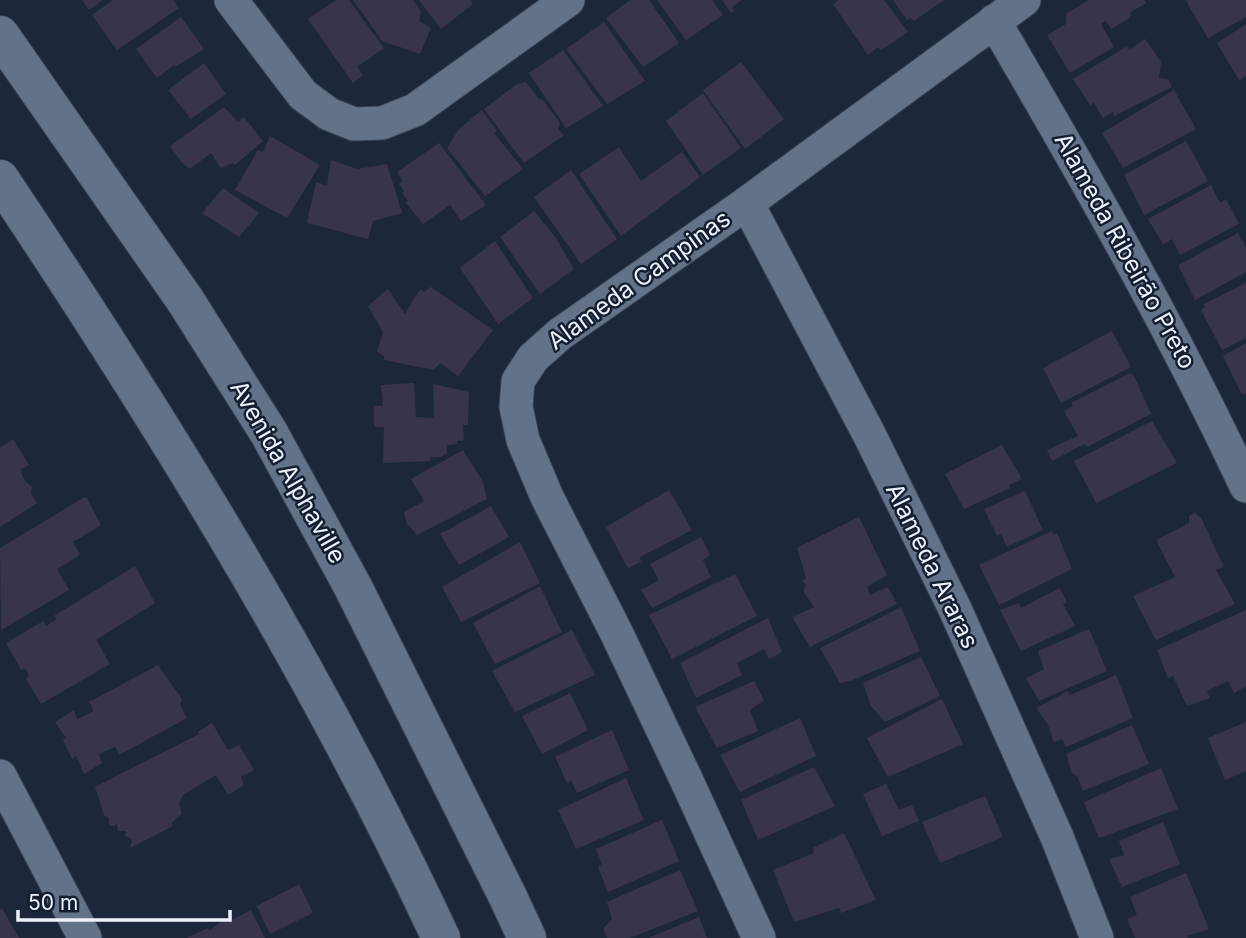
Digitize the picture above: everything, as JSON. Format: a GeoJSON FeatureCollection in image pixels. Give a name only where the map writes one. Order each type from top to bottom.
{"type":"FeatureCollection","features":[{"type":"Feature","properties":{"kind":"main road","name":"Avenida Alphaville"},"geometry":{"type":"LineString","coordinates":[[0,35],[185,300],[269,433],[353,587],[527,938]]}},
{"type":"Feature","properties":{"kind":"main road"},"geometry":{"type":"LineString","coordinates":[[0,179],[101,330],[201,492],[308,674],[406,863],[441,938]]}},
{"type":"Feature","properties":{"kind":"street"},"geometry":{"type":"LineString","coordinates":[[231,0],[303,95],[329,114],[354,124],[382,123],[415,110],[568,0]]}},
{"type":"Feature","properties":{"kind":"street","name":"Alameda Campinas"},"geometry":{"type":"LineString","coordinates":[[759,938],[616,632],[547,497],[523,440],[516,407],[518,381],[533,358],[560,334],[747,203],[1024,0]]}},
{"type":"Feature","properties":{"kind":"street","name":"Alameda Ribeirão Preto"},"geometry":{"type":"LineString","coordinates":[[994,21],[1065,141],[1202,392],[1246,486]]}},
{"type":"Feature","properties":{"kind":"street","name":"Alameda Araras"},"geometry":{"type":"LineString","coordinates":[[747,203],[870,436],[956,609],[1057,837],[1097,938]]}},
{"type":"Feature","properties":{"kind":"street"},"geometry":{"type":"LineString","coordinates":[[0,776],[85,938]]}},
{"type":"Feature","properties":{"kind":"building"},"geometry":{"type":"Polygon","coordinates":[[[82,0],[103,0],[89,10],[82,0]]]}},
{"type":"Feature","properties":{"kind":"building"},"geometry":{"type":"Polygon","coordinates":[[[113,0],[173,0],[179,8],[117,50],[92,15],[113,0]]]}},
{"type":"Feature","properties":{"kind":"building"},"geometry":{"type":"Polygon","coordinates":[[[336,0],[349,0],[384,48],[357,67],[363,75],[353,83],[308,19],[336,0]]]}},
{"type":"Feature","properties":{"kind":"building"},"geometry":{"type":"Polygon","coordinates":[[[353,0],[413,0],[421,11],[419,21],[431,28],[420,54],[382,41],[353,0]]]}},
{"type":"Feature","properties":{"kind":"building"},"geometry":{"type":"Polygon","coordinates":[[[419,0],[470,0],[473,4],[441,29],[419,0]]]}},
{"type":"Feature","properties":{"kind":"building"},"geometry":{"type":"Polygon","coordinates":[[[630,0],[649,0],[679,43],[643,67],[606,18],[630,0]]]}},
{"type":"Feature","properties":{"kind":"building"},"geometry":{"type":"Polygon","coordinates":[[[657,0],[712,0],[723,15],[686,40],[657,0]]]}},
{"type":"Feature","properties":{"kind":"building"},"geometry":{"type":"Polygon","coordinates":[[[722,0],[742,0],[733,6],[734,11],[731,13],[722,0]]]}},
{"type":"Feature","properties":{"kind":"building"},"geometry":{"type":"Polygon","coordinates":[[[839,0],[884,0],[908,32],[881,50],[878,47],[868,55],[833,4],[839,0]]]}},
{"type":"Feature","properties":{"kind":"building"},"geometry":{"type":"Polygon","coordinates":[[[893,0],[944,0],[914,21],[911,18],[907,20],[893,0]]]}},
{"type":"Feature","properties":{"kind":"building"},"geometry":{"type":"Polygon","coordinates":[[[1089,0],[1144,0],[1146,3],[1131,12],[1130,18],[1111,29],[1106,21],[1101,24],[1114,47],[1070,73],[1047,35],[1066,24],[1067,13],[1089,0]]]}},
{"type":"Feature","properties":{"kind":"building"},"geometry":{"type":"Polygon","coordinates":[[[1246,0],[1246,17],[1208,38],[1186,1],[1246,0]]]}},
{"type":"Feature","properties":{"kind":"building"},"geometry":{"type":"Polygon","coordinates":[[[181,17],[204,49],[175,67],[174,65],[157,78],[136,49],[181,17]]]}},
{"type":"Feature","properties":{"kind":"building"},"geometry":{"type":"Polygon","coordinates":[[[604,22],[645,81],[607,104],[566,49],[604,22]]]}},
{"type":"Feature","properties":{"kind":"building"},"geometry":{"type":"Polygon","coordinates":[[[1246,24],[1246,76],[1239,80],[1217,43],[1246,24]]]}},
{"type":"Feature","properties":{"kind":"building"},"geometry":{"type":"Polygon","coordinates":[[[1145,39],[1161,62],[1159,78],[1168,79],[1172,87],[1114,116],[1113,112],[1103,118],[1094,103],[1090,105],[1073,79],[1126,47],[1130,49],[1145,39]]]}},
{"type":"Feature","properties":{"kind":"building"},"geometry":{"type":"Polygon","coordinates":[[[563,50],[603,106],[566,128],[529,73],[563,50]]]}},
{"type":"Feature","properties":{"kind":"building"},"geometry":{"type":"Polygon","coordinates":[[[741,62],[784,119],[745,149],[703,90],[741,62]]]}},
{"type":"Feature","properties":{"kind":"building"},"geometry":{"type":"Polygon","coordinates":[[[204,63],[226,94],[191,119],[168,90],[204,63]]]}},
{"type":"Feature","properties":{"kind":"building"},"geometry":{"type":"Polygon","coordinates":[[[526,82],[560,123],[558,129],[564,135],[524,163],[484,109],[517,84],[526,82]]]}},
{"type":"Feature","properties":{"kind":"building"},"geometry":{"type":"Polygon","coordinates":[[[1174,90],[1196,129],[1123,168],[1102,133],[1174,90]]]}},
{"type":"Feature","properties":{"kind":"building"},"geometry":{"type":"Polygon","coordinates":[[[703,93],[741,148],[703,175],[666,121],[703,93]]]}},
{"type":"Feature","properties":{"kind":"building"},"geometry":{"type":"Polygon","coordinates":[[[224,107],[238,122],[244,117],[263,141],[235,165],[232,163],[221,168],[211,153],[190,169],[170,146],[224,107]]]}},
{"type":"Feature","properties":{"kind":"building"},"geometry":{"type":"Polygon","coordinates":[[[482,110],[497,131],[494,133],[523,169],[485,196],[447,148],[459,129],[482,110]]]}},
{"type":"Feature","properties":{"kind":"building"},"geometry":{"type":"Polygon","coordinates":[[[270,136],[320,165],[287,218],[235,190],[258,150],[263,152],[270,136]]]}},
{"type":"Feature","properties":{"kind":"building"},"geometry":{"type":"Polygon","coordinates":[[[1186,141],[1208,181],[1144,215],[1124,175],[1186,141]]]}},
{"type":"Feature","properties":{"kind":"building"},"geometry":{"type":"Polygon","coordinates":[[[439,143],[486,205],[461,221],[450,205],[423,224],[406,203],[408,201],[399,184],[403,181],[397,172],[439,143]]]}},
{"type":"Feature","properties":{"kind":"building"},"geometry":{"type":"Polygon","coordinates":[[[619,147],[641,181],[682,152],[700,177],[621,236],[579,174],[619,147]]]}},
{"type":"Feature","properties":{"kind":"building"},"geometry":{"type":"Polygon","coordinates":[[[331,160],[357,169],[387,164],[402,213],[373,221],[368,239],[307,223],[316,182],[327,186],[331,160]]]}},
{"type":"Feature","properties":{"kind":"building"},"geometry":{"type":"Polygon","coordinates":[[[571,170],[617,239],[581,264],[534,197],[571,170]]]}},
{"type":"Feature","properties":{"kind":"building"},"geometry":{"type":"Polygon","coordinates":[[[1211,185],[1220,203],[1226,199],[1239,224],[1180,255],[1172,239],[1163,244],[1148,219],[1211,185]]]}},
{"type":"Feature","properties":{"kind":"building"},"geometry":{"type":"Polygon","coordinates":[[[223,188],[259,213],[239,237],[202,213],[223,188]]]}},
{"type":"Feature","properties":{"kind":"building"},"geometry":{"type":"Polygon","coordinates":[[[534,211],[556,238],[574,269],[540,294],[500,237],[534,211]]]}},
{"type":"Feature","properties":{"kind":"building"},"geometry":{"type":"Polygon","coordinates":[[[1238,233],[1246,248],[1246,272],[1195,300],[1178,265],[1238,233]]]}},
{"type":"Feature","properties":{"kind":"building"},"geometry":{"type":"Polygon","coordinates":[[[495,241],[533,298],[498,324],[460,268],[495,241]]]}},
{"type":"Feature","properties":{"kind":"building"},"geometry":{"type":"Polygon","coordinates":[[[1246,283],[1246,338],[1222,350],[1201,310],[1205,307],[1204,304],[1246,283]]]}},
{"type":"Feature","properties":{"kind":"building"},"geometry":{"type":"Polygon","coordinates":[[[431,287],[493,330],[458,376],[440,363],[434,370],[384,360],[384,356],[377,352],[383,332],[368,306],[388,289],[405,314],[420,289],[424,292],[431,287]]]}},
{"type":"Feature","properties":{"kind":"building"},"geometry":{"type":"Polygon","coordinates":[[[1112,331],[1131,367],[1061,403],[1043,368],[1112,331]]]}},
{"type":"Feature","properties":{"kind":"building"},"geometry":{"type":"Polygon","coordinates":[[[1246,343],[1246,393],[1242,395],[1223,356],[1246,343]]]}},
{"type":"Feature","properties":{"kind":"building"},"geometry":{"type":"Polygon","coordinates":[[[1130,373],[1134,376],[1151,414],[1087,447],[1085,444],[1052,461],[1047,450],[1078,436],[1064,411],[1073,406],[1071,403],[1130,373]]]}},
{"type":"Feature","properties":{"kind":"building"},"geometry":{"type":"Polygon","coordinates":[[[414,383],[416,417],[434,418],[433,384],[469,392],[468,425],[463,425],[464,440],[447,445],[447,453],[441,457],[431,457],[430,461],[383,463],[384,427],[374,427],[374,406],[383,406],[381,385],[414,383]]]}},
{"type":"Feature","properties":{"kind":"building"},"geometry":{"type":"Polygon","coordinates":[[[1152,421],[1177,463],[1096,503],[1074,461],[1152,421]]]}},
{"type":"Feature","properties":{"kind":"building"},"geometry":{"type":"Polygon","coordinates":[[[13,439],[29,465],[21,469],[21,473],[32,487],[31,494],[37,503],[0,527],[0,448],[13,439]]]}},
{"type":"Feature","properties":{"kind":"building"},"geometry":{"type":"Polygon","coordinates":[[[1002,445],[1022,479],[1009,485],[1010,488],[964,509],[945,474],[1002,445]]]}},
{"type":"Feature","properties":{"kind":"building"},"geometry":{"type":"Polygon","coordinates":[[[463,450],[483,482],[487,499],[417,535],[407,524],[404,512],[424,501],[411,479],[463,450]]]}},
{"type":"Feature","properties":{"kind":"building"},"geometry":{"type":"Polygon","coordinates":[[[669,490],[692,530],[640,557],[641,562],[628,568],[606,527],[669,490]]]}},
{"type":"Feature","properties":{"kind":"building"},"geometry":{"type":"Polygon","coordinates":[[[1025,491],[1043,530],[1007,547],[1001,534],[997,536],[984,509],[1025,491]]]}},
{"type":"Feature","properties":{"kind":"building"},"geometry":{"type":"Polygon","coordinates":[[[87,498],[101,525],[73,542],[80,555],[57,569],[69,590],[1,630],[0,548],[87,498]]]}},
{"type":"Feature","properties":{"kind":"building"},"geometry":{"type":"Polygon","coordinates":[[[491,506],[509,537],[459,565],[440,534],[491,506]]]}},
{"type":"Feature","properties":{"kind":"building"},"geometry":{"type":"Polygon","coordinates":[[[1195,513],[1201,518],[1224,567],[1216,570],[1235,604],[1156,640],[1133,596],[1175,577],[1156,540],[1189,523],[1189,516],[1195,513]]]}},
{"type":"Feature","properties":{"kind":"building"},"geometry":{"type":"Polygon","coordinates":[[[859,517],[887,575],[867,587],[870,595],[888,587],[897,604],[810,647],[792,617],[814,607],[803,591],[806,585],[802,582],[806,578],[797,548],[859,517]]]}},
{"type":"Feature","properties":{"kind":"building"},"geometry":{"type":"Polygon","coordinates":[[[1052,531],[1054,535],[1057,533],[1072,569],[999,605],[979,565],[1052,531]]]}},
{"type":"Feature","properties":{"kind":"building"},"geometry":{"type":"Polygon","coordinates":[[[701,537],[710,555],[703,560],[711,577],[652,608],[641,590],[659,580],[650,564],[701,537]]]}},
{"type":"Feature","properties":{"kind":"building"},"geometry":{"type":"Polygon","coordinates":[[[520,542],[540,583],[461,622],[442,587],[520,542]]]}},
{"type":"Feature","properties":{"kind":"building"},"geometry":{"type":"Polygon","coordinates":[[[135,566],[155,603],[96,640],[110,664],[41,704],[26,679],[29,676],[25,668],[21,670],[6,643],[43,621],[46,626],[57,619],[54,616],[135,566]]]}},
{"type":"Feature","properties":{"kind":"building"},"geometry":{"type":"Polygon","coordinates":[[[735,574],[757,616],[672,659],[649,615],[735,574]]]}},
{"type":"Feature","properties":{"kind":"building"},"geometry":{"type":"Polygon","coordinates":[[[540,586],[562,632],[495,664],[473,623],[540,586]]]}},
{"type":"Feature","properties":{"kind":"building"},"geometry":{"type":"Polygon","coordinates":[[[1060,588],[1067,603],[1063,604],[1075,626],[1021,651],[1000,610],[1019,603],[1021,608],[1060,588]]]}},
{"type":"Feature","properties":{"kind":"building"},"geometry":{"type":"Polygon","coordinates":[[[901,607],[920,651],[840,683],[820,648],[901,607]]]}},
{"type":"Feature","properties":{"kind":"building"},"geometry":{"type":"Polygon","coordinates":[[[1246,610],[1246,687],[1234,693],[1228,681],[1207,691],[1210,698],[1187,706],[1173,676],[1168,678],[1157,650],[1246,610]]]}},
{"type":"Feature","properties":{"kind":"building"},"geometry":{"type":"Polygon","coordinates":[[[768,618],[782,652],[769,659],[764,649],[737,663],[742,675],[696,698],[680,663],[768,618]]]}},
{"type":"Feature","properties":{"kind":"building"},"geometry":{"type":"Polygon","coordinates":[[[1089,629],[1107,671],[1039,701],[1026,678],[1044,669],[1038,651],[1089,629]]]}},
{"type":"Feature","properties":{"kind":"building"},"geometry":{"type":"Polygon","coordinates":[[[572,630],[595,675],[515,712],[492,671],[572,630]]]}},
{"type":"Feature","properties":{"kind":"building"},"geometry":{"type":"Polygon","coordinates":[[[921,657],[940,696],[885,722],[871,706],[863,683],[921,657]]]}},
{"type":"Feature","properties":{"kind":"building"},"geometry":{"type":"Polygon","coordinates":[[[158,665],[182,699],[180,704],[187,718],[119,755],[115,747],[99,754],[102,763],[84,774],[76,756],[72,759],[63,740],[66,738],[55,722],[74,710],[77,719],[94,711],[89,702],[158,665]]]}},
{"type":"Feature","properties":{"kind":"building"},"geometry":{"type":"Polygon","coordinates":[[[1116,675],[1133,718],[1066,747],[1062,739],[1054,742],[1048,725],[1036,708],[1068,691],[1070,695],[1116,675]]]}},
{"type":"Feature","properties":{"kind":"building"},"geometry":{"type":"Polygon","coordinates":[[[754,681],[764,700],[750,710],[758,731],[717,748],[695,707],[754,681]]]}},
{"type":"Feature","properties":{"kind":"building"},"geometry":{"type":"Polygon","coordinates":[[[570,693],[588,730],[542,754],[522,716],[570,693]]]}},
{"type":"Feature","properties":{"kind":"building"},"geometry":{"type":"Polygon","coordinates":[[[942,699],[963,744],[888,777],[867,738],[942,699]]]}},
{"type":"Feature","properties":{"kind":"building"},"geometry":{"type":"Polygon","coordinates":[[[800,718],[816,756],[740,792],[720,755],[800,718]]]}},
{"type":"Feature","properties":{"kind":"building"},"geometry":{"type":"Polygon","coordinates":[[[1246,722],[1246,771],[1225,780],[1208,738],[1246,722]]]}},
{"type":"Feature","properties":{"kind":"building"},"geometry":{"type":"Polygon","coordinates":[[[212,723],[228,750],[239,745],[254,770],[241,777],[244,785],[228,795],[216,775],[183,795],[179,803],[182,814],[171,823],[173,826],[130,848],[132,839],[125,836],[126,831],[118,831],[117,824],[109,824],[109,818],[104,815],[95,787],[199,734],[198,732],[212,723]]]}},
{"type":"Feature","properties":{"kind":"building"},"geometry":{"type":"Polygon","coordinates":[[[1132,725],[1149,764],[1083,791],[1077,776],[1072,773],[1066,754],[1132,725]]]}},
{"type":"Feature","properties":{"kind":"building"},"geometry":{"type":"Polygon","coordinates":[[[612,730],[629,770],[577,793],[571,780],[567,783],[555,757],[612,730]]]}},
{"type":"Feature","properties":{"kind":"building"},"geometry":{"type":"Polygon","coordinates":[[[814,767],[835,806],[758,840],[741,800],[814,767]]]}},
{"type":"Feature","properties":{"kind":"building"},"geometry":{"type":"Polygon","coordinates":[[[1161,768],[1178,809],[1099,838],[1084,802],[1161,768]]]}},
{"type":"Feature","properties":{"kind":"building"},"geometry":{"type":"Polygon","coordinates":[[[626,778],[644,820],[576,849],[558,810],[626,778]]]}},
{"type":"Feature","properties":{"kind":"building"},"geometry":{"type":"Polygon","coordinates":[[[886,784],[899,810],[912,805],[919,821],[882,836],[863,794],[886,784]]]}},
{"type":"Feature","properties":{"kind":"building"},"geometry":{"type":"Polygon","coordinates":[[[985,796],[1003,837],[940,863],[922,822],[985,796]]]}},
{"type":"Feature","properties":{"kind":"building"},"geometry":{"type":"Polygon","coordinates":[[[662,820],[679,861],[608,892],[598,867],[602,864],[596,849],[662,820]]]}},
{"type":"Feature","properties":{"kind":"building"},"geometry":{"type":"Polygon","coordinates":[[[1163,822],[1180,864],[1122,887],[1109,859],[1124,855],[1119,841],[1163,822]]]}},
{"type":"Feature","properties":{"kind":"building"},"geometry":{"type":"Polygon","coordinates":[[[844,833],[876,900],[841,913],[839,908],[794,922],[773,870],[814,853],[813,848],[844,833]]]}},
{"type":"Feature","properties":{"kind":"building"},"geometry":{"type":"Polygon","coordinates":[[[680,870],[698,911],[630,938],[607,938],[603,929],[612,919],[607,902],[680,870]]]}},
{"type":"Feature","properties":{"kind":"building"},"geometry":{"type":"Polygon","coordinates":[[[1186,873],[1209,929],[1187,936],[1188,938],[1135,938],[1127,919],[1137,915],[1130,897],[1186,873]]]}},
{"type":"Feature","properties":{"kind":"building"},"geometry":{"type":"Polygon","coordinates":[[[299,884],[313,913],[270,934],[257,906],[299,884]]]}},
{"type":"Feature","properties":{"kind":"building"},"geometry":{"type":"Polygon","coordinates":[[[2,908],[19,938],[0,938],[2,908]]]}},
{"type":"Feature","properties":{"kind":"building"},"geometry":{"type":"Polygon","coordinates":[[[251,910],[265,938],[186,938],[208,928],[209,931],[226,918],[228,922],[251,910]]]}},
{"type":"Feature","properties":{"kind":"building"},"geometry":{"type":"Polygon","coordinates":[[[699,917],[707,938],[648,938],[699,917]]]}}]}
